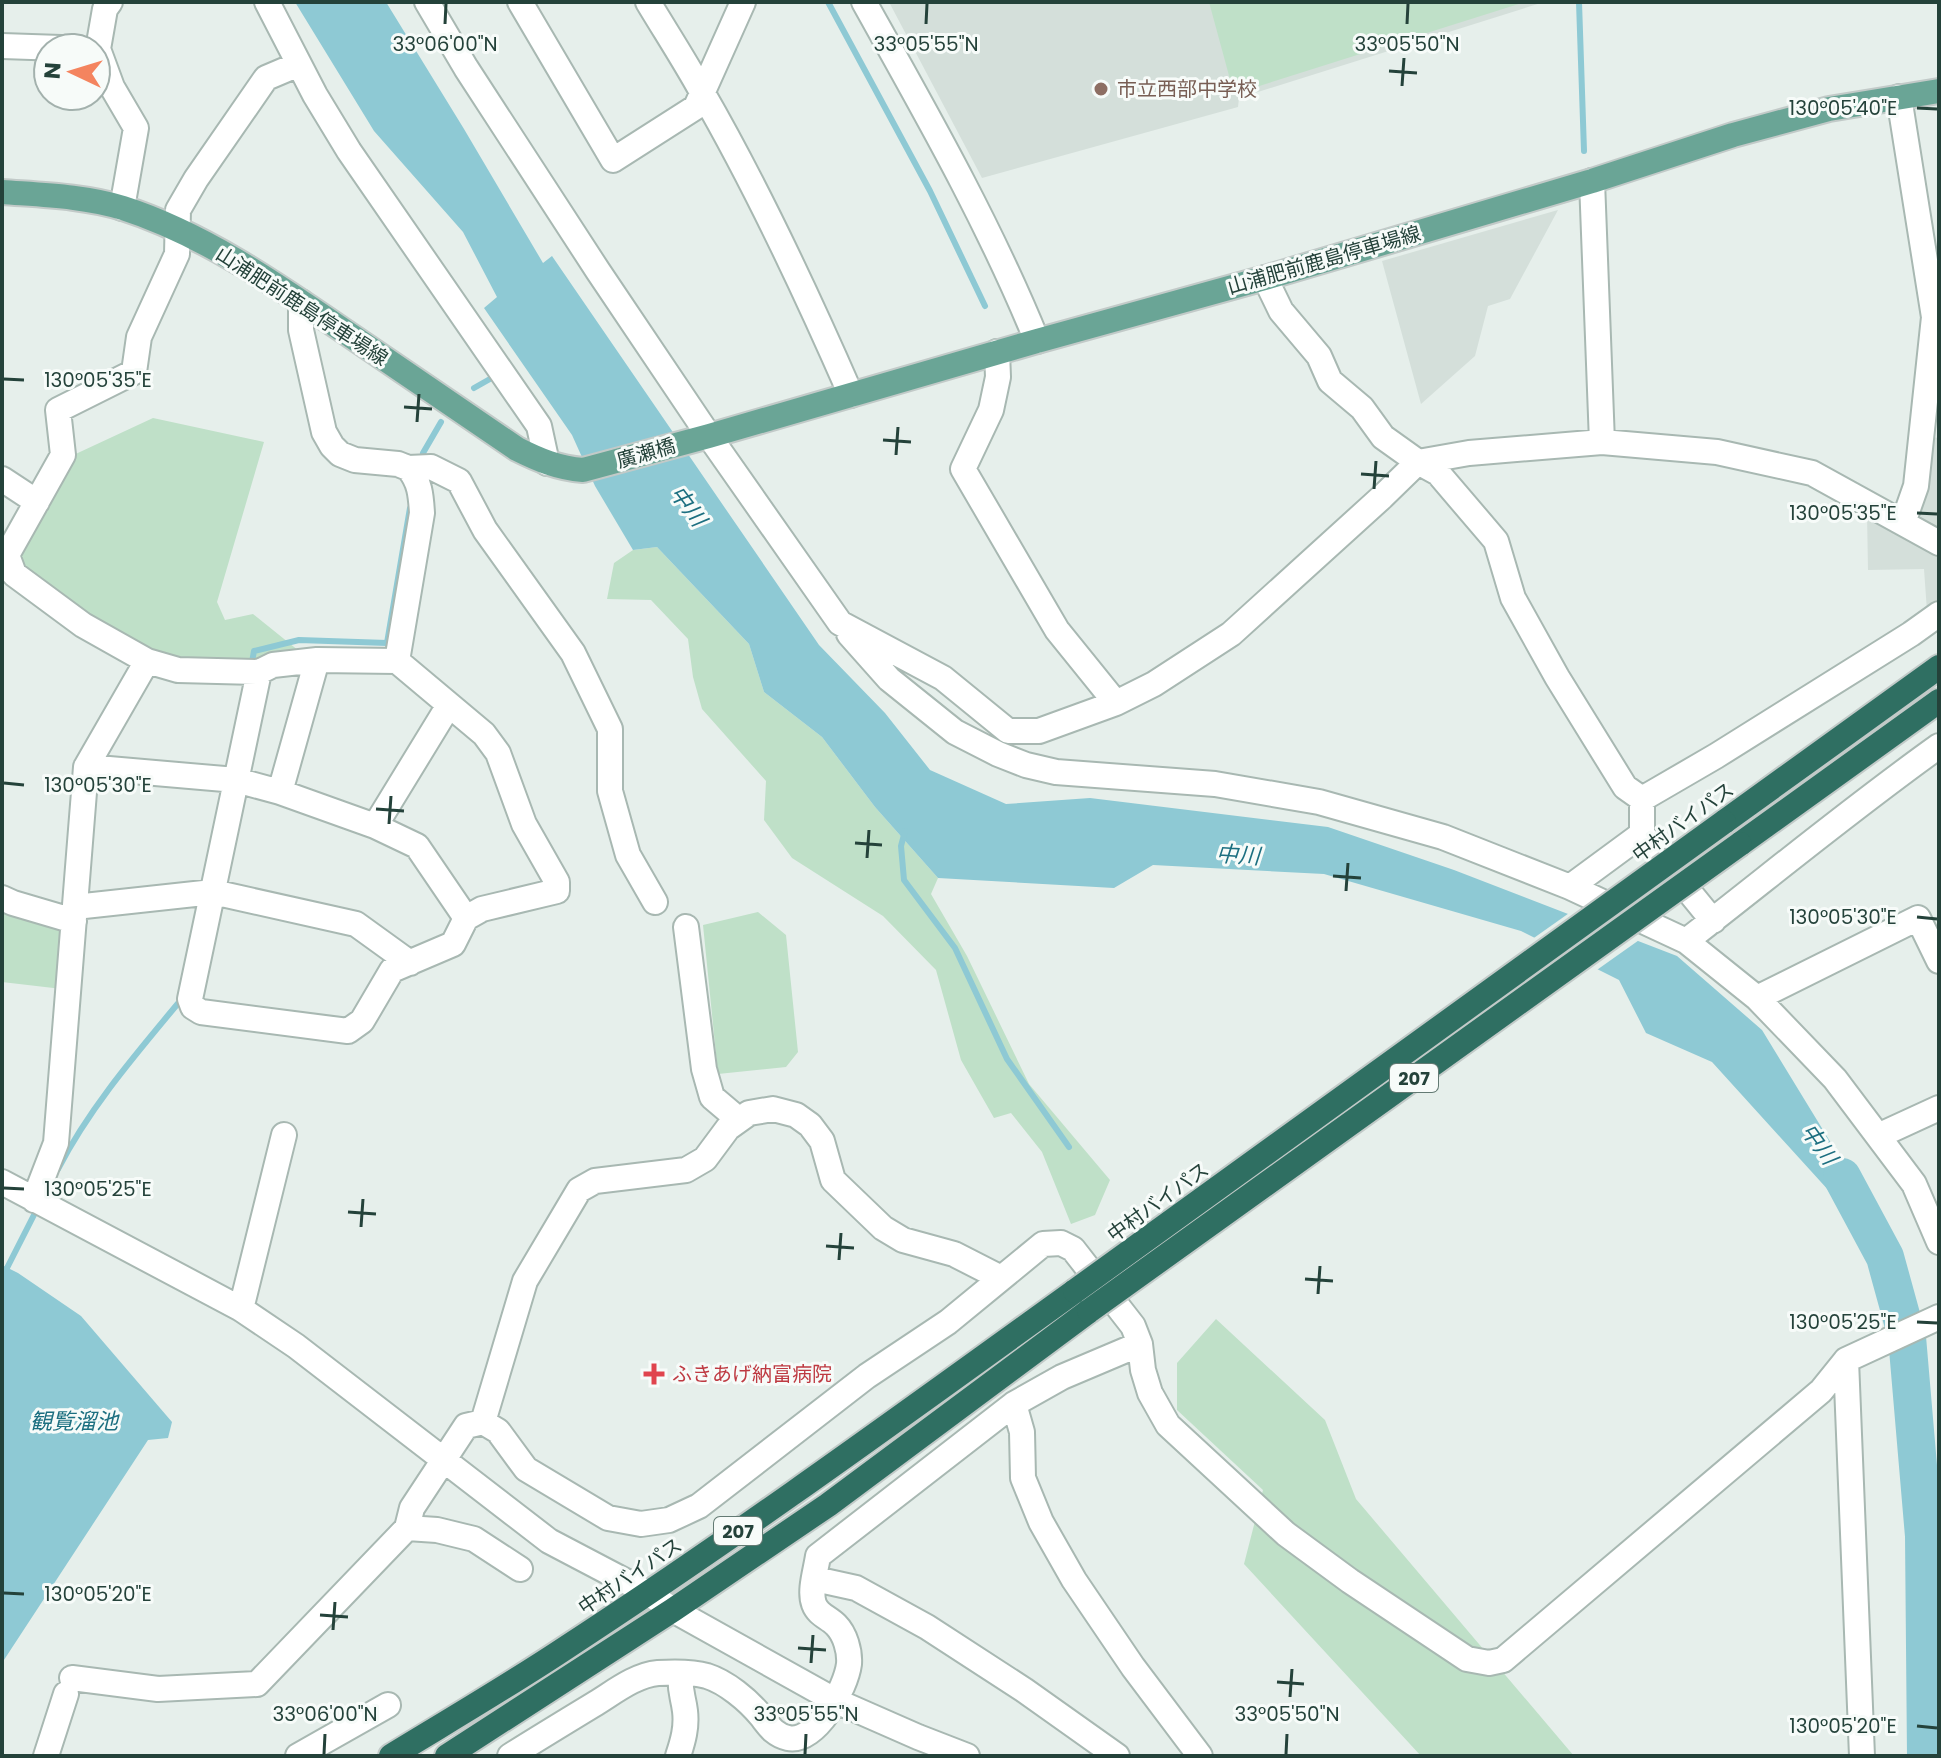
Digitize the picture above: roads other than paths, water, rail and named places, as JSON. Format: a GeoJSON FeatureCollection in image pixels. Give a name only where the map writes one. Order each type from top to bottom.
{"type":"FeatureCollection","features":[{"type":"Feature","properties":{"kind":"highway","name":"中村バイパス"},"geometry":{"type":"LineString","coordinates":[[391,1756],[565,1649],[815,1479],[1939,667]]}},
{"type":"Feature","properties":{"kind":"highway","name":"207"},"geometry":{"type":"LineString","coordinates":[[447,1756],[673,1610],[828,1505],[1089,1311],[1939,701]]}},
{"type":"Feature","properties":{"kind":"main road","name":"山浦肥前鹿島停車場線"},"geometry":{"type":"LineString","coordinates":[[709,436],[1265,278],[1592,181],[1733,135],[1829,109],[1939,91]]}},
{"type":"Feature","properties":{"kind":"main road","name":"山浦肥前鹿島停車場線"},"geometry":{"type":"LineString","coordinates":[[2,192],[66,197],[122,208],[178,231],[230,257],[301,302],[517,449],[565,469],[583,470]]}},
{"type":"Feature","properties":{"kind":"main road","name":"廣瀬橋"},"geometry":{"type":"LineString","coordinates":[[583,470],[709,436]]}},
{"type":"Feature","properties":{"kind":"street"},"geometry":{"type":"LineString","coordinates":[[100,32],[105,9],[110,2]]}},
{"type":"Feature","properties":{"kind":"street"},"geometry":{"type":"LineString","coordinates":[[267,2],[315,95],[349,151],[539,426],[547,463]]}},
{"type":"Feature","properties":{"kind":"street"},"geometry":{"type":"LineString","coordinates":[[427,2],[474,81],[709,436],[840,623],[889,679],[955,732],[1026,765],[1056,772],[1215,784],[1319,802],[1443,837],[1570,887],[1686,941],[1757,998],[1835,1079],[1914,1184],[1939,1242]]}},
{"type":"Feature","properties":{"kind":"street"},"geometry":{"type":"LineString","coordinates":[[520,2],[613,160],[696,107],[743,2]]}},
{"type":"Feature","properties":{"kind":"street"},"geometry":{"type":"LineString","coordinates":[[648,2],[703,92],[805,291],[851,395]]}},
{"type":"Feature","properties":{"kind":"street"},"geometry":{"type":"LineString","coordinates":[[864,2],[921,84],[1013,281],[1037,341]]}},
{"type":"Feature","properties":{"kind":"street"},"geometry":{"type":"LineString","coordinates":[[2,46],[32,47]]}},
{"type":"Feature","properties":{"kind":"street"},"geometry":{"type":"LineString","coordinates":[[259,672],[190,999],[193,1007],[201,1012],[348,1031],[362,1021],[392,970],[453,944],[466,918],[482,909],[557,891],[557,882],[524,824],[498,753],[484,734],[397,661],[317,660],[273,665],[259,672],[178,670],[147,661],[8,580],[7,555],[63,455],[58,410],[134,372],[139,337],[177,254],[178,210],[266,78],[299,64]]}},
{"type":"Feature","properties":{"kind":"street"},"geometry":{"type":"LineString","coordinates":[[112,87],[136,128],[122,208]]}},
{"type":"Feature","properties":{"kind":"street"},"geometry":{"type":"LineString","coordinates":[[1899,97],[1934,317],[1916,486],[1903,523]]}},
{"type":"Feature","properties":{"kind":"street"},"geometry":{"type":"LineString","coordinates":[[1592,181],[1602,442]]}},
{"type":"Feature","properties":{"kind":"street"},"geometry":{"type":"LineString","coordinates":[[1265,278],[1281,311],[1319,356],[1330,381],[1362,408],[1383,437],[1438,473],[1496,541],[1513,598],[1557,677],[1625,787],[1642,799]]}},
{"type":"Feature","properties":{"kind":"street"},"geometry":{"type":"LineString","coordinates":[[301,302],[301,330],[324,432],[332,446],[340,454],[355,460],[398,464],[408,468],[416,476],[420,490],[422,513],[397,661]]}},
{"type":"Feature","properties":{"kind":"street"},"geometry":{"type":"LineString","coordinates":[[997,352],[998,377],[991,410],[963,469],[1057,630],[1116,703]]}},
{"type":"Feature","properties":{"kind":"street"},"geometry":{"type":"LineString","coordinates":[[840,623],[943,678],[1008,731],[1039,731],[1116,703],[1154,684],[1231,634],[1418,462],[1469,453],[1602,442],[1717,452],[1812,473],[1939,543]]}},
{"type":"Feature","properties":{"kind":"street"},"geometry":{"type":"LineString","coordinates":[[408,468],[431,467],[459,481],[485,530],[573,653],[610,729],[610,791],[628,855],[655,902]]}},
{"type":"Feature","properties":{"kind":"street"},"geometry":{"type":"LineString","coordinates":[[2,479],[37,502]]}},
{"type":"Feature","properties":{"kind":"street"},"geometry":{"type":"LineString","coordinates":[[1642,799],[1729,748],[1939,614]]}},
{"type":"Feature","properties":{"kind":"street"},"geometry":{"type":"LineString","coordinates":[[280,792],[317,660]]}},
{"type":"Feature","properties":{"kind":"street"},"geometry":{"type":"LineString","coordinates":[[42,1204],[56,1143],[86,767],[147,661]]}},
{"type":"Feature","properties":{"kind":"street"},"geometry":{"type":"LineString","coordinates":[[375,826],[449,705]]}},
{"type":"Feature","properties":{"kind":"street"},"geometry":{"type":"LineString","coordinates":[[998,754],[1008,731]]}},
{"type":"Feature","properties":{"kind":"street"},"geometry":{"type":"LineString","coordinates":[[1686,941],[1875,791],[1939,746]]}},
{"type":"Feature","properties":{"kind":"street"},"geometry":{"type":"LineString","coordinates":[[86,767],[236,780],[280,792],[375,826],[417,846],[466,918]]}},
{"type":"Feature","properties":{"kind":"street"},"geometry":{"type":"LineString","coordinates":[[1642,799],[1642,834],[1713,921]]}},
{"type":"Feature","properties":{"kind":"street"},"geometry":{"type":"LineString","coordinates":[[1570,887],[1642,834]]}},
{"type":"Feature","properties":{"kind":"street"},"geometry":{"type":"LineString","coordinates":[[2,898],[13,903],[74,914],[213,892],[356,924],[410,963]]}},
{"type":"Feature","properties":{"kind":"street"},"geometry":{"type":"LineString","coordinates":[[1757,998],[1918,918],[1939,961]]}},
{"type":"Feature","properties":{"kind":"street"},"geometry":{"type":"LineString","coordinates":[[686,927],[704,1069],[712,1097],[738,1119]]}},
{"type":"Feature","properties":{"kind":"street"},"geometry":{"type":"LineString","coordinates":[[1878,1136],[1939,1108]]}},
{"type":"Feature","properties":{"kind":"street"},"geometry":{"type":"LineString","coordinates":[[483,1422],[525,1281],[579,1190],[595,1181],[686,1170],[705,1159],[728,1128],[749,1113],[773,1109],[796,1115],[810,1125],[822,1141],[833,1180],[883,1228],[903,1240],[954,1254],[1001,1278]]}},
{"type":"Feature","properties":{"kind":"street"},"geometry":{"type":"LineString","coordinates":[[241,1309],[284,1135]]}},
{"type":"Feature","properties":{"kind":"street"},"geometry":{"type":"LineString","coordinates":[[2,1182],[241,1309],[296,1346],[549,1541],[648,1593],[836,1701],[967,1756]]}},
{"type":"Feature","properties":{"kind":"street"},"geometry":{"type":"LineString","coordinates":[[46,1756],[69,1686],[158,1689],[257,1684],[407,1528],[412,1508],[466,1426],[483,1422],[498,1431],[526,1469],[608,1518],[641,1524],[669,1520],[699,1506],[867,1376],[948,1322],[1043,1244],[1061,1243],[1073,1249],[1133,1326],[1150,1393],[1168,1425],[1286,1534],[1467,1659],[1489,1663],[1503,1660],[1821,1391],[1846,1360],[1939,1317]]}},
{"type":"Feature","properties":{"kind":"street"},"geometry":{"type":"LineString","coordinates":[[510,1756],[632,1681],[656,1673],[706,1676],[746,1700],[771,1730],[788,1738],[803,1737],[817,1726],[836,1701],[849,1665],[847,1643],[838,1626],[819,1613],[813,1601],[818,1556],[1014,1404],[1062,1377],[1140,1344]]}},
{"type":"Feature","properties":{"kind":"street"},"geometry":{"type":"LineString","coordinates":[[1846,1360],[1862,1756]]}},
{"type":"Feature","properties":{"kind":"street"},"geometry":{"type":"LineString","coordinates":[[1014,1404],[1022,1432],[1023,1478],[1041,1522],[1074,1580],[1133,1667],[1200,1756]]}},
{"type":"Feature","properties":{"kind":"street"},"geometry":{"type":"LineString","coordinates":[[407,1528],[437,1530],[474,1539],[520,1569]]}},
{"type":"Feature","properties":{"kind":"street"},"geometry":{"type":"LineString","coordinates":[[815,1579],[856,1588],[927,1627],[1117,1756]]}},
{"type":"Feature","properties":{"kind":"street"},"geometry":{"type":"LineString","coordinates":[[678,1756],[685,1736],[685,1712],[679,1687],[681,1673]]}},
{"type":"Feature","properties":{"kind":"street"},"geometry":{"type":"LineString","coordinates":[[298,1756],[388,1705]]}},
{"type":"Feature","properties":{"kind":"water"},"geometry":{"type":"Polygon","coordinates":[[[295,2],[386,2],[543,263],[552,256],[819,645],[885,713],[930,770],[1006,804],[1090,798],[1328,827],[1454,870],[1677,956],[1762,1030],[1878,1220],[1860,1225],[1712,1062],[1646,1033],[1619,980],[1521,931],[1324,874],[1153,865],[1114,888],[938,878],[875,807],[822,737],[764,692],[749,644],[657,547],[633,550],[595,486],[572,435],[484,308],[497,297],[463,232],[374,131],[295,2]]]}},
{"type":"Feature","properties":{"kind":"water","name":"観覧溜池"},"geometry":{"type":"Polygon","coordinates":[[[2,1265],[81,1316],[172,1422],[168,1438],[148,1440],[2,1663],[2,1265]]]}},
{"type":"Feature","properties":{"kind":"waterway"},"geometry":{"type":"LineString","coordinates":[[828,2],[930,191],[985,306]]}},
{"type":"Feature","properties":{"kind":"waterway"},"geometry":{"type":"LineString","coordinates":[[1579,2],[1584,151]]}},
{"type":"Feature","properties":{"kind":"waterway"},"geometry":{"type":"LineString","coordinates":[[474,388],[497,375]]}},
{"type":"Feature","properties":{"kind":"waterway"},"geometry":{"type":"LineString","coordinates":[[423,453],[441,422]]}},
{"type":"Feature","properties":{"kind":"waterway"},"geometry":{"type":"LineString","coordinates":[[252,662],[254,651],[299,640],[387,643],[410,508]]}},
{"type":"Feature","properties":{"kind":"waterway"},"geometry":{"type":"LineString","coordinates":[[905,831],[901,846],[904,880],[955,948],[1007,1059],[1069,1147]]}},
{"type":"Feature","properties":{"kind":"waterway"},"geometry":{"type":"LineString","coordinates":[[58,1169],[99,1103],[181,996]]}},
{"type":"Feature","properties":{"kind":"waterway","name":"中川"},"geometry":{"type":"LineString","coordinates":[[1842,1177],[1885,1257],[1907,1337],[1924,1536],[1926,1756]]}},
{"type":"Feature","properties":{"kind":"waterway"},"geometry":{"type":"LineString","coordinates":[[7,1268],[38,1207]]}},
{"type":"Feature","properties":{"kind":"waterway"},"geometry":{"type":"LineString","coordinates":[[1924,1536],[1939,1538]]}},
{"type":"Feature","properties":{"kind":"place","name":"市立西部中学校"},"geometry":{"type":"Point","coordinates":[1101,89]}},
{"type":"Feature","properties":{"kind":"place","name":"ふきあげ納富病院"},"geometry":{"type":"Point","coordinates":[654,1374]}}]}
